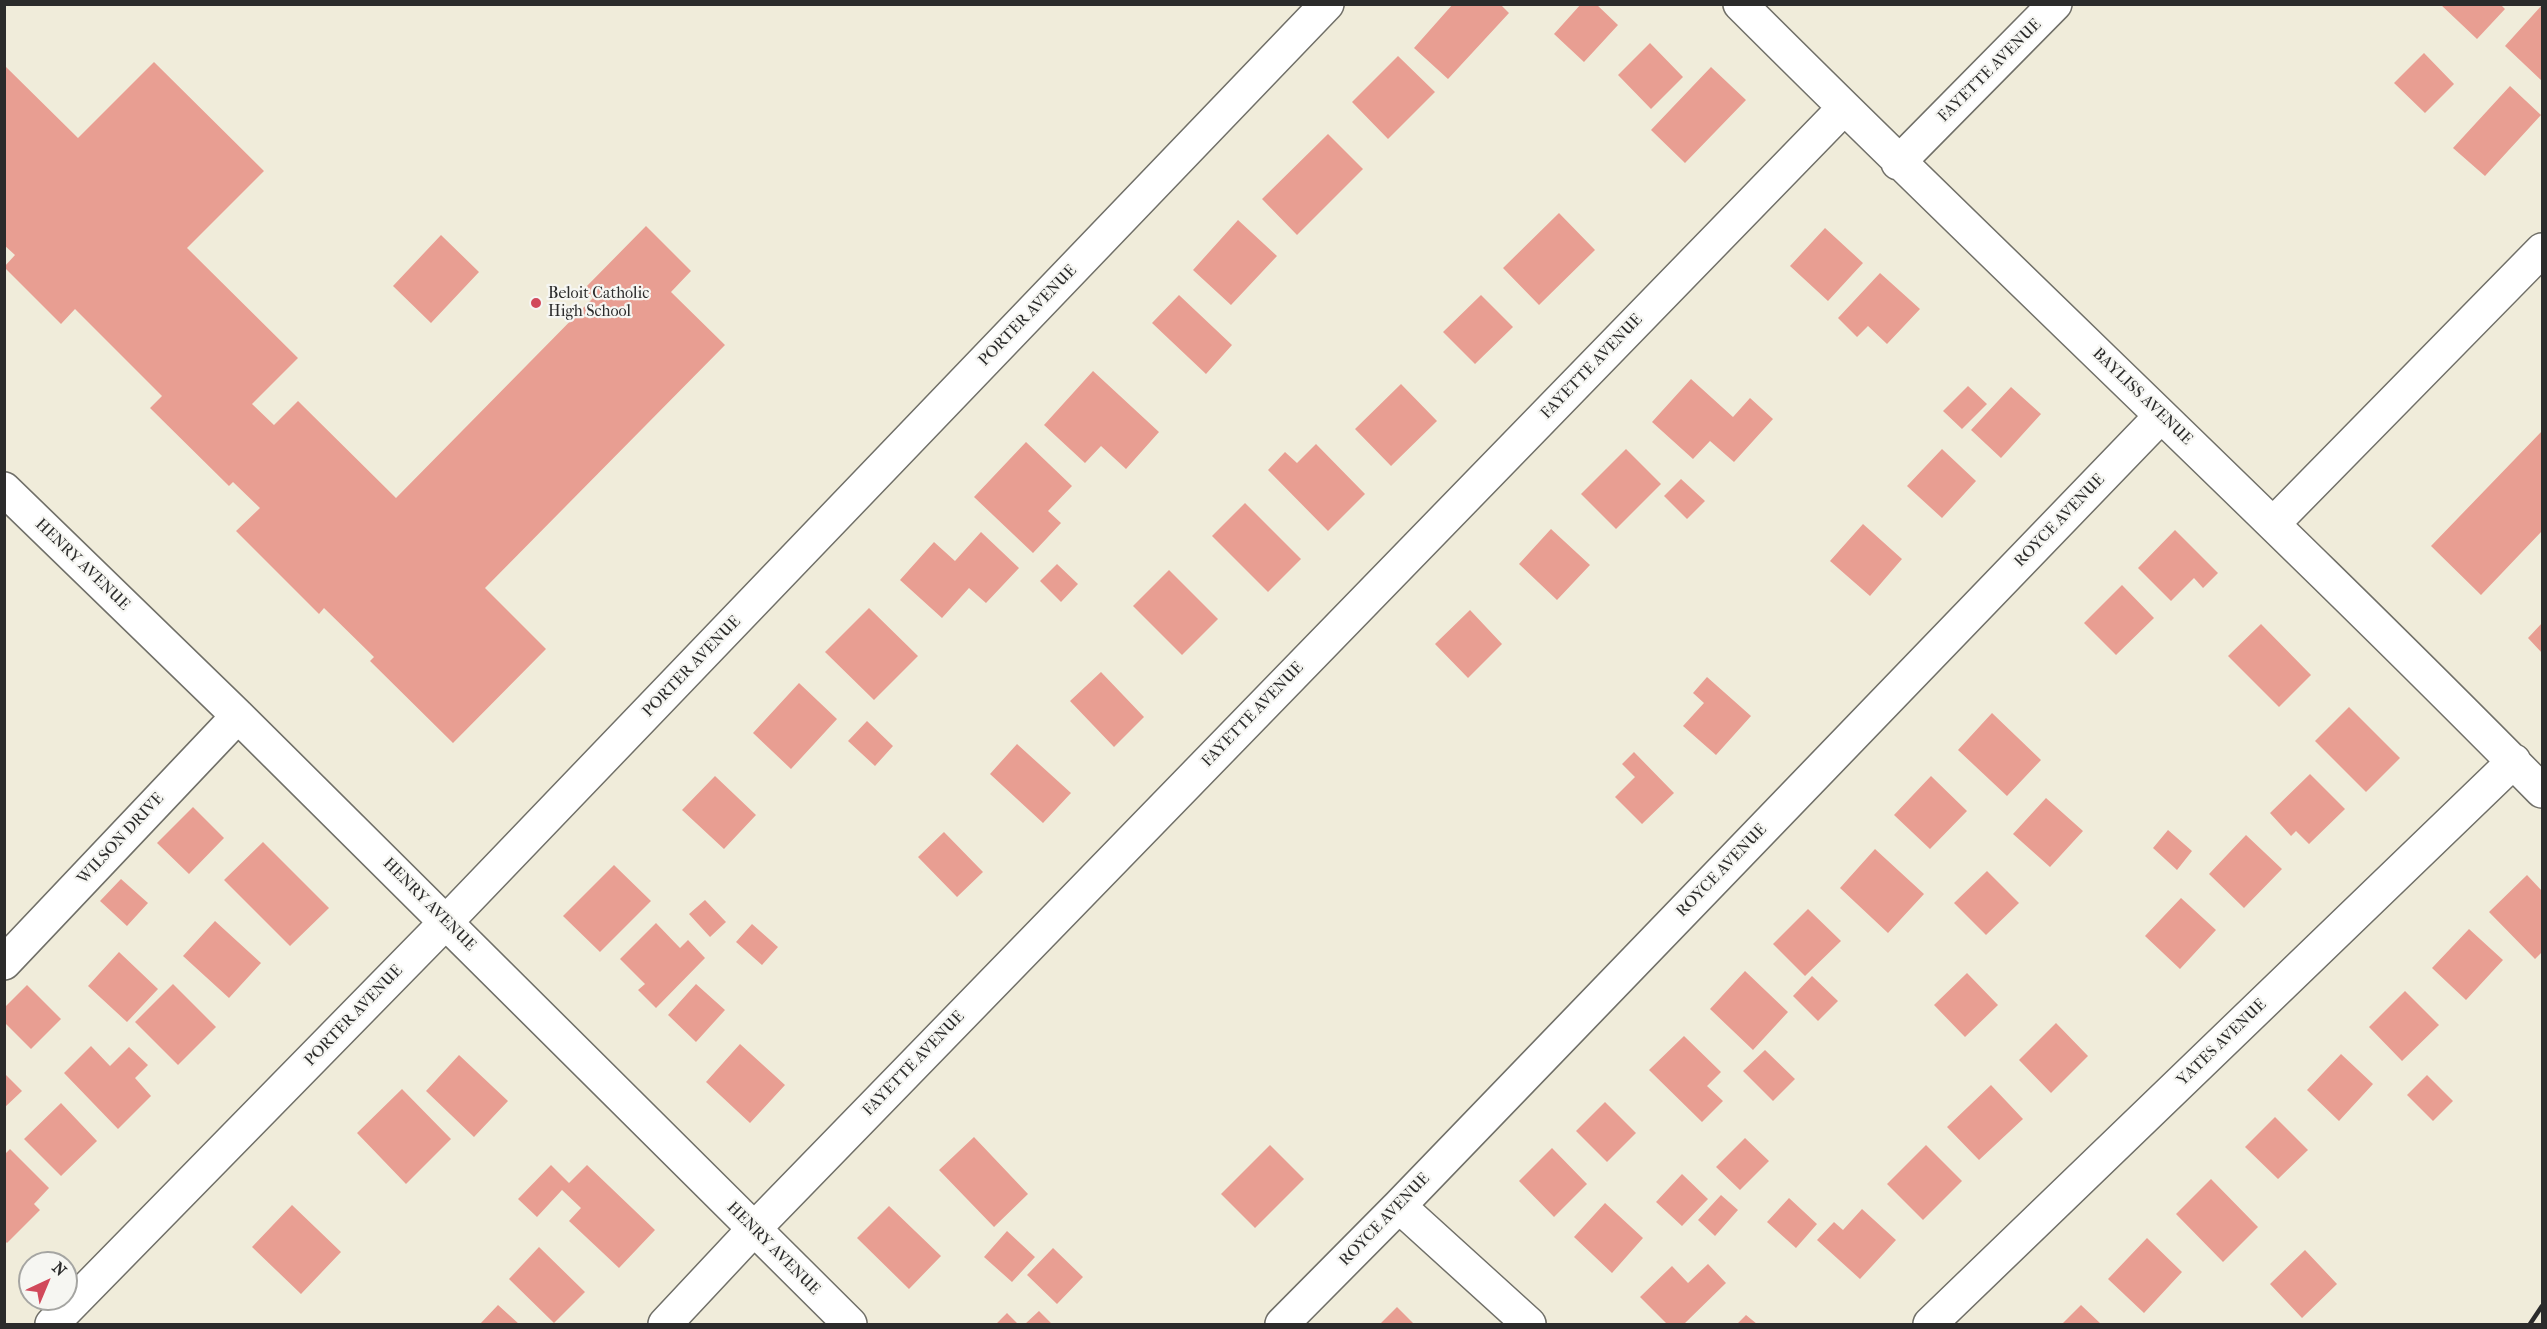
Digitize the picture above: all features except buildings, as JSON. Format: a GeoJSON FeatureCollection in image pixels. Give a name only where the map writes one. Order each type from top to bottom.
{"type":"FeatureCollection","features":[{"type":"Feature","properties":{"kind":"street","name":"PORTER AVENUE"},"geometry":{"type":"LineString","coordinates":[[52,1324],[446,922],[1327,4]]}},
{"type":"Feature","properties":{"kind":"street","name":"BAYLISS AVENUE"},"geometry":{"type":"LineString","coordinates":[[1740,4],[1898,163],[2274,523],[2542,790]]}},
{"type":"Feature","properties":{"kind":"street","name":"FAYETTE AVENUE"},"geometry":{"type":"LineString","coordinates":[[1898,163],[2055,4]]}},
{"type":"Feature","properties":{"kind":"street","name":"FAYETTE AVENUE"},"geometry":{"type":"LineString","coordinates":[[665,1324],[753,1230],[1844,108]]}},
{"type":"Feature","properties":{"kind":"street"},"geometry":{"type":"LineString","coordinates":[[2274,523],[2542,250]]}},
{"type":"Feature","properties":{"kind":"street","name":"ROYCE AVENUE"},"geometry":{"type":"LineString","coordinates":[[1282,1324],[1399,1206],[2161,416]]}},
{"type":"Feature","properties":{"kind":"street","name":"HENRY AVENUE"},"geometry":{"type":"LineString","coordinates":[[4,489],[238,716],[850,1324]]}},
{"type":"Feature","properties":{"kind":"street","name":"WILSON DRIVE"},"geometry":{"type":"LineString","coordinates":[[4,963],[238,716]]}},
{"type":"Feature","properties":{"kind":"street","name":"YATES AVENUE"},"geometry":{"type":"LineString","coordinates":[[1930,1324],[2514,761]]}},
{"type":"Feature","properties":{"kind":"street"},"geometry":{"type":"LineString","coordinates":[[1399,1206],[1528,1324]]}},
{"type":"Feature","properties":{"kind":"railway"},"geometry":{"type":"LineString","coordinates":[[2530,1324],[2542,1306]]}},
{"type":"Feature","properties":{"kind":"place","name":"Beloit Catholic High School"},"geometry":{"type":"Point","coordinates":[536,303]}}]}
